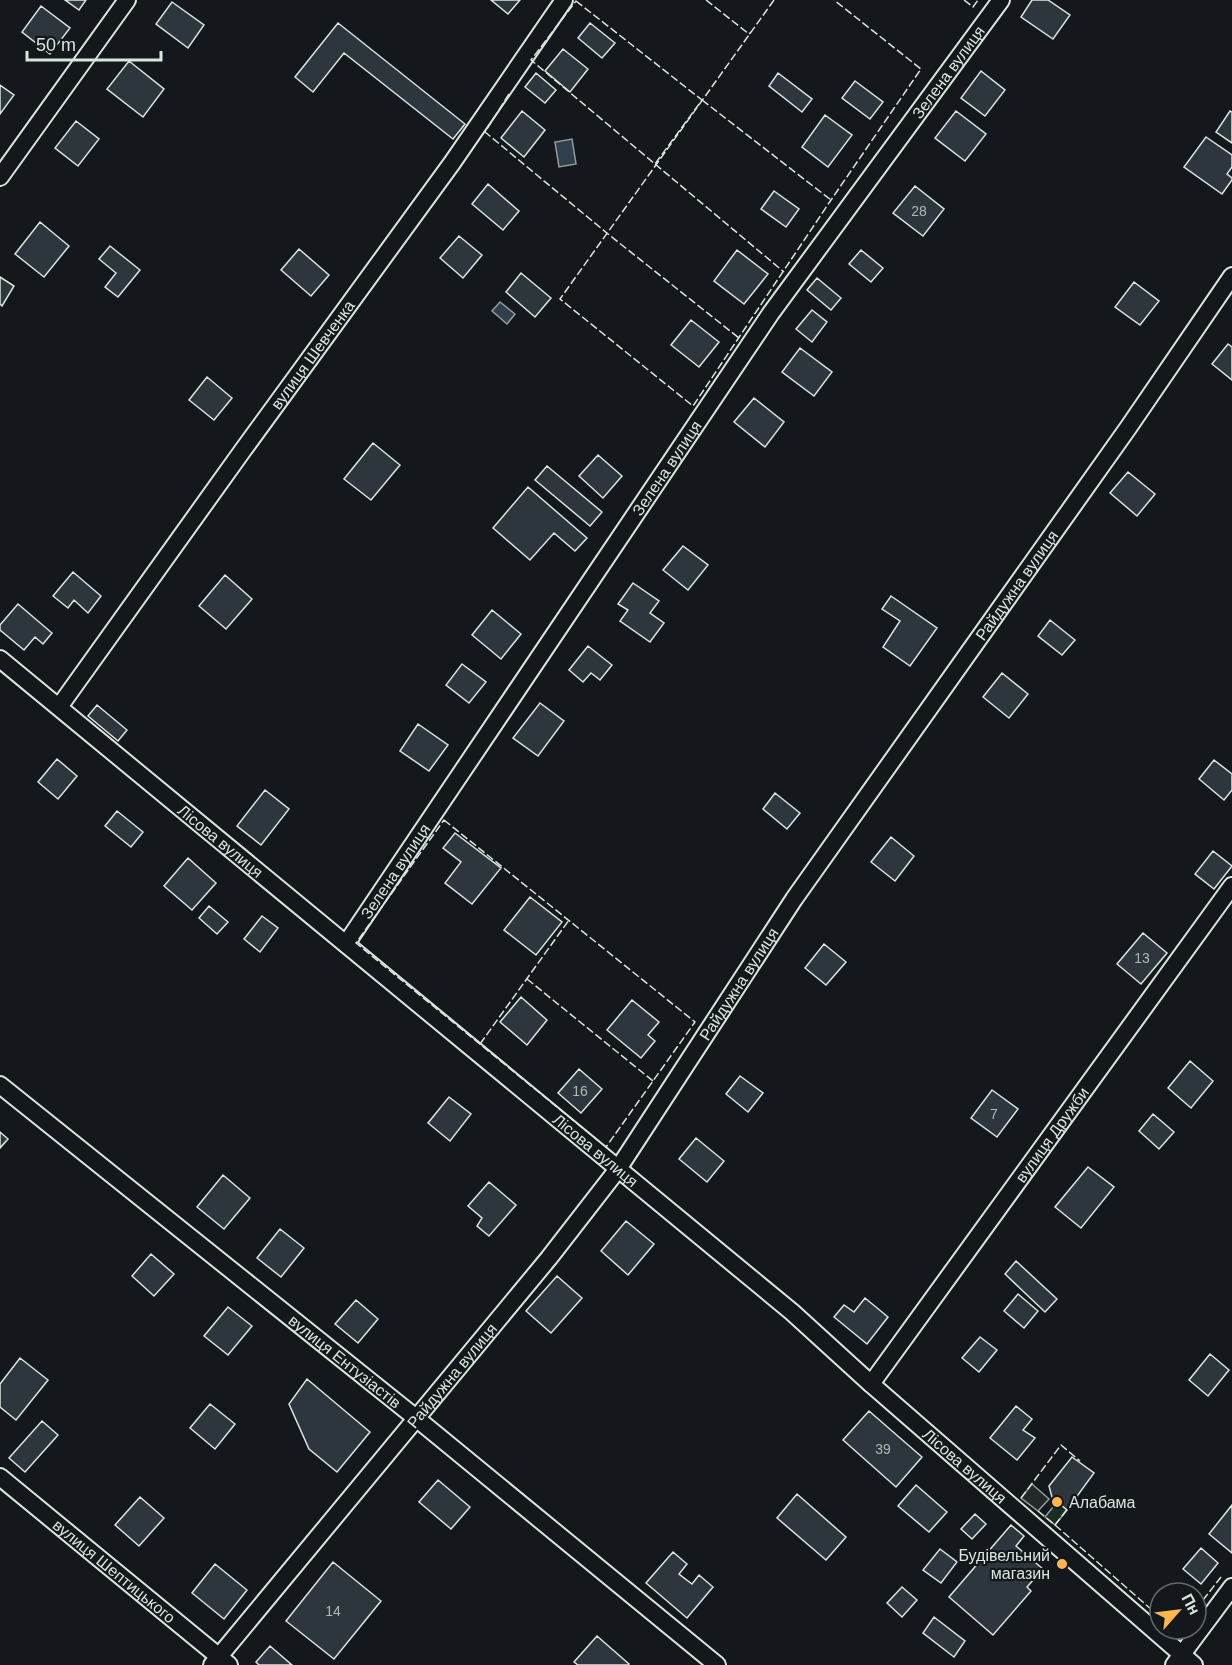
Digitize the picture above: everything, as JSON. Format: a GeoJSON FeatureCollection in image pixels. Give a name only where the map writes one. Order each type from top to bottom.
{"type":"FeatureCollection","features":[{"type":"Feature","properties":{"kind":"street"},"geometry":{"type":"LineString","coordinates":[[0,177],[127,0]]}},
{"type":"Feature","properties":{"kind":"street","name":"вулиця Шевченка"},"geometry":{"type":"LineString","coordinates":[[59,707],[452,163],[564,0]]}},
{"type":"Feature","properties":{"kind":"street","name":"Зелена вулиця"},"geometry":{"type":"LineString","coordinates":[[346,944],[771,313],[1001,0]]}},
{"type":"Feature","properties":{"kind":"street","name":"Райдужна вулиця"},"geometry":{"type":"LineString","coordinates":[[220,1662],[416,1418],[549,1258],[618,1169],[794,899],[1128,428],[1232,276]]}},
{"type":"Feature","properties":{"kind":"street","name":"Лісова вулиця"},"geometry":{"type":"LineString","coordinates":[[0,659],[792,1312],[1178,1659],[1194,1665]]}},
{"type":"Feature","properties":{"kind":"street","name":"вулиця Дружби"},"geometry":{"type":"LineString","coordinates":[[871,1384],[1232,886]]}},
{"type":"Feature","properties":{"kind":"street","name":"вулиця Ентузіастів"},"geometry":{"type":"LineString","coordinates":[[0,1085],[416,1418],[717,1665]]}},
{"type":"Feature","properties":{"kind":"street","name":"вулиця Шептицького"},"geometry":{"type":"LineString","coordinates":[[0,1477],[220,1662]]}},
{"type":"Feature","properties":{"kind":"street"},"geometry":{"type":"LineString","coordinates":[[1178,1659],[1232,1587]]}},
{"type":"Feature","properties":{"kind":"green space"},"geometry":{"type":"Polygon","coordinates":[[[1057,1502],[1067,1510],[1055,1525],[1045,1517],[1057,1502]]]}},
{"type":"Feature","properties":{"kind":"shaded area"},"geometry":{"type":"Polygon","coordinates":[[[1032,1484],[1049,1499],[1038,1511],[1021,1498],[1032,1484]]]}},
{"type":"Feature","properties":{"kind":"water"},"geometry":{"type":"Polygon","coordinates":[[[572,139],[576,164],[559,167],[555,142],[572,139]]]}},
{"type":"Feature","properties":{"kind":"water"},"geometry":{"type":"Polygon","coordinates":[[[500,302],[515,314],[507,324],[492,311],[500,302]]]}},
{"type":"Feature","properties":{"kind":"building"},"geometry":{"type":"Polygon","coordinates":[[[65,0],[86,0],[79,10],[65,0]]]}},
{"type":"Feature","properties":{"kind":"building"},"geometry":{"type":"Polygon","coordinates":[[[491,0],[520,0],[508,14],[491,0]]]}},
{"type":"Feature","properties":{"kind":"building"},"geometry":{"type":"Polygon","coordinates":[[[1032,0],[1048,0],[1070,15],[1053,39],[1021,17],[1032,0]]]}},
{"type":"Feature","properties":{"kind":"building"},"geometry":{"type":"Polygon","coordinates":[[[172,2],[204,25],[188,48],[156,24],[172,2]]]}},
{"type":"Feature","properties":{"kind":"building"},"geometry":{"type":"Polygon","coordinates":[[[41,6],[70,28],[50,54],[22,32],[41,6]]]}},
{"type":"Feature","properties":{"kind":"building"},"geometry":{"type":"Polygon","coordinates":[[[338,23],[465,124],[453,139],[344,53],[313,92],[295,77],[338,23]]]}},
{"type":"Feature","properties":{"kind":"building"},"geometry":{"type":"Polygon","coordinates":[[[590,23],[615,43],[602,58],[578,38],[590,23]]]}},
{"type":"Feature","properties":{"kind":"building"},"geometry":{"type":"Polygon","coordinates":[[[563,49],[588,69],[570,92],[545,71],[563,49]]]}},
{"type":"Feature","properties":{"kind":"building"},"geometry":{"type":"Polygon","coordinates":[[[129,61],[164,89],[143,117],[107,89],[129,61]]]}},
{"type":"Feature","properties":{"kind":"building"},"geometry":{"type":"Polygon","coordinates":[[[981,71],[1005,90],[985,116],[961,98],[981,71]]]}},
{"type":"Feature","properties":{"kind":"building"},"geometry":{"type":"Polygon","coordinates":[[[536,73],[556,90],[545,103],[525,87],[536,73]]]}},
{"type":"Feature","properties":{"kind":"building"},"geometry":{"type":"Polygon","coordinates":[[[778,73],[812,99],[802,112],[769,86],[778,73]]]}},
{"type":"Feature","properties":{"kind":"building"},"geometry":{"type":"Polygon","coordinates":[[[855,81],[883,102],[870,119],[842,98],[855,81]]]}},
{"type":"Feature","properties":{"kind":"building"},"geometry":{"type":"Polygon","coordinates":[[[0,85],[14,95],[0,114],[0,85]]]}},
{"type":"Feature","properties":{"kind":"building"},"geometry":{"type":"Polygon","coordinates":[[[522,111],[545,130],[524,157],[501,138],[522,111]]]}},
{"type":"Feature","properties":{"kind":"building"},"geometry":{"type":"Polygon","coordinates":[[[956,111],[986,134],[965,161],[935,138],[956,111]]]}},
{"type":"Feature","properties":{"kind":"building"},"geometry":{"type":"Polygon","coordinates":[[[1230,111],[1232,112],[1232,143],[1216,132],[1230,111]]]}},
{"type":"Feature","properties":{"kind":"building"},"geometry":{"type":"Polygon","coordinates":[[[825,115],[852,135],[828,167],[802,147],[825,115]]]}},
{"type":"Feature","properties":{"kind":"building"},"geometry":{"type":"Polygon","coordinates":[[[76,121],[99,139],[78,166],[55,148],[76,121]]]}},
{"type":"Feature","properties":{"kind":"building"},"geometry":{"type":"Polygon","coordinates":[[[1206,137],[1232,155],[1232,167],[1227,174],[1232,180],[1222,194],[1184,167],[1206,137]]]}},
{"type":"Feature","properties":{"kind":"building"},"geometry":{"type":"Polygon","coordinates":[[[488,184],[519,211],[503,230],[472,204],[488,184]]]}},
{"type":"Feature","properties":{"kind":"building"},"geometry":{"type":"Polygon","coordinates":[[[915,186],[944,209],[923,236],[893,213],[915,186]]]}},
{"type":"Feature","properties":{"kind":"building"},"geometry":{"type":"Polygon","coordinates":[[[774,191],[799,209],[786,227],[761,209],[774,191]]]}},
{"type":"Feature","properties":{"kind":"building"},"geometry":{"type":"Polygon","coordinates":[[[40,222],[69,246],[44,277],[15,254],[40,222]]]}},
{"type":"Feature","properties":{"kind":"building"},"geometry":{"type":"Polygon","coordinates":[[[459,236],[482,255],[463,278],[440,258],[459,236]]]}},
{"type":"Feature","properties":{"kind":"building"},"geometry":{"type":"Polygon","coordinates":[[[110,246],[140,270],[118,297],[105,287],[116,273],[99,259],[110,246]]]}},
{"type":"Feature","properties":{"kind":"building"},"geometry":{"type":"Polygon","coordinates":[[[299,249],[329,275],[311,296],[281,270],[299,249]]]}},
{"type":"Feature","properties":{"kind":"building"},"geometry":{"type":"Polygon","coordinates":[[[737,250],[768,274],[744,304],[714,281],[737,250]]]}},
{"type":"Feature","properties":{"kind":"building"},"geometry":{"type":"Polygon","coordinates":[[[861,250],[883,268],[871,282],[849,264],[861,250]]]}},
{"type":"Feature","properties":{"kind":"building"},"geometry":{"type":"Polygon","coordinates":[[[521,273],[551,298],[535,317],[506,292],[521,273]]]}},
{"type":"Feature","properties":{"kind":"building"},"geometry":{"type":"Polygon","coordinates":[[[0,277],[14,286],[2,306],[0,304],[0,277]]]}},
{"type":"Feature","properties":{"kind":"building"},"geometry":{"type":"Polygon","coordinates":[[[817,278],[841,298],[831,310],[807,290],[817,278]]]}},
{"type":"Feature","properties":{"kind":"building"},"geometry":{"type":"Polygon","coordinates":[[[1134,282],[1159,301],[1140,325],[1115,307],[1134,282]]]}},
{"type":"Feature","properties":{"kind":"building"},"geometry":{"type":"Polygon","coordinates":[[[812,310],[827,322],[812,342],[796,329],[812,310]]]}},
{"type":"Feature","properties":{"kind":"building"},"geometry":{"type":"Polygon","coordinates":[[[691,320],[719,342],[699,367],[671,345],[691,320]]]}},
{"type":"Feature","properties":{"kind":"building"},"geometry":{"type":"Polygon","coordinates":[[[1228,344],[1232,347],[1232,380],[1212,364],[1228,344]]]}},
{"type":"Feature","properties":{"kind":"building"},"geometry":{"type":"Polygon","coordinates":[[[800,348],[832,372],[814,396],[782,372],[800,348]]]}},
{"type":"Feature","properties":{"kind":"building"},"geometry":{"type":"Polygon","coordinates":[[[207,377],[232,398],[214,420],[189,400],[207,377]]]}},
{"type":"Feature","properties":{"kind":"building"},"geometry":{"type":"Polygon","coordinates":[[[754,398],[784,422],[765,447],[734,422],[754,398]]]}},
{"type":"Feature","properties":{"kind":"building"},"geometry":{"type":"Polygon","coordinates":[[[373,443],[400,465],[371,500],[344,479],[373,443]]]}},
{"type":"Feature","properties":{"kind":"building"},"geometry":{"type":"Polygon","coordinates":[[[598,455],[622,476],[603,498],[579,476],[598,455]]]}},
{"type":"Feature","properties":{"kind":"building"},"geometry":{"type":"Polygon","coordinates":[[[547,466],[602,512],[590,526],[535,480],[547,466]]]}},
{"type":"Feature","properties":{"kind":"building"},"geometry":{"type":"Polygon","coordinates":[[[1128,472],[1155,494],[1137,516],[1110,493],[1128,472]]]}},
{"type":"Feature","properties":{"kind":"building"},"geometry":{"type":"Polygon","coordinates":[[[528,487],[587,538],[575,551],[554,533],[530,560],[493,528],[528,487]]]}},
{"type":"Feature","properties":{"kind":"building"},"geometry":{"type":"Polygon","coordinates":[[[683,546],[708,565],[688,590],[663,570],[683,546]]]}},
{"type":"Feature","properties":{"kind":"building"},"geometry":{"type":"Polygon","coordinates":[[[73,572],[101,596],[88,613],[74,600],[68,608],[53,596],[73,572]]]}},
{"type":"Feature","properties":{"kind":"building"},"geometry":{"type":"Polygon","coordinates":[[[225,575],[252,599],[226,629],[199,606],[225,575]]]}},
{"type":"Feature","properties":{"kind":"building"},"geometry":{"type":"Polygon","coordinates":[[[633,583],[659,601],[650,613],[664,623],[650,642],[620,621],[628,610],[618,604],[633,583]]]}},
{"type":"Feature","properties":{"kind":"building"},"geometry":{"type":"Polygon","coordinates":[[[891,596],[937,628],[910,666],[883,647],[900,621],[882,609],[891,596]]]}},
{"type":"Feature","properties":{"kind":"building"},"geometry":{"type":"Polygon","coordinates":[[[18,604],[52,633],[43,644],[35,637],[24,650],[0,630],[0,625],[18,604]]]}},
{"type":"Feature","properties":{"kind":"building"},"geometry":{"type":"Polygon","coordinates":[[[492,610],[521,634],[501,659],[472,635],[492,610]]]}},
{"type":"Feature","properties":{"kind":"building"},"geometry":{"type":"Polygon","coordinates":[[[1050,620],[1075,640],[1062,655],[1038,636],[1050,620]]]}},
{"type":"Feature","properties":{"kind":"building"},"geometry":{"type":"Polygon","coordinates":[[[588,646],[612,665],[600,680],[591,673],[583,682],[569,670],[588,646]]]}},
{"type":"Feature","properties":{"kind":"building"},"geometry":{"type":"Polygon","coordinates":[[[462,664],[486,682],[469,703],[446,685],[462,664]]]}},
{"type":"Feature","properties":{"kind":"building"},"geometry":{"type":"Polygon","coordinates":[[[1002,673],[1028,694],[1009,718],[983,697],[1002,673]]]}},
{"type":"Feature","properties":{"kind":"building"},"geometry":{"type":"Polygon","coordinates":[[[540,703],[564,721],[538,756],[513,738],[540,703]]]}},
{"type":"Feature","properties":{"kind":"building"},"geometry":{"type":"Polygon","coordinates":[[[97,705],[127,730],[118,741],[88,716],[97,705]]]}},
{"type":"Feature","properties":{"kind":"building"},"geometry":{"type":"Polygon","coordinates":[[[418,724],[448,745],[429,771],[400,751],[418,724]]]}},
{"type":"Feature","properties":{"kind":"building"},"geometry":{"type":"Polygon","coordinates":[[[57,759],[77,776],[58,799],[38,782],[57,759]]]}},
{"type":"Feature","properties":{"kind":"building"},"geometry":{"type":"Polygon","coordinates":[[[1214,760],[1232,774],[1232,790],[1224,800],[1199,779],[1214,760]]]}},
{"type":"Feature","properties":{"kind":"building"},"geometry":{"type":"Polygon","coordinates":[[[265,790],[289,809],[261,845],[237,826],[265,790]]]}},
{"type":"Feature","properties":{"kind":"building"},"geometry":{"type":"Polygon","coordinates":[[[775,793],[800,813],[787,829],[763,809],[775,793]]]}},
{"type":"Feature","properties":{"kind":"building"},"geometry":{"type":"Polygon","coordinates":[[[117,811],[143,832],[131,847],[105,826],[117,811]]]}},
{"type":"Feature","properties":{"kind":"building"},"geometry":{"type":"Polygon","coordinates":[[[455,833],[501,868],[472,904],[445,883],[461,862],[443,848],[455,833]]]}},
{"type":"Feature","properties":{"kind":"building"},"geometry":{"type":"Polygon","coordinates":[[[891,837],[914,856],[895,881],[871,862],[891,837]]]}},
{"type":"Feature","properties":{"kind":"building"},"geometry":{"type":"Polygon","coordinates":[[[1213,851],[1232,866],[1214,889],[1195,874],[1213,851]]]}},
{"type":"Feature","properties":{"kind":"building"},"geometry":{"type":"Polygon","coordinates":[[[188,858],[216,883],[192,910],[164,886],[188,858]]]}},
{"type":"Feature","properties":{"kind":"building"},"geometry":{"type":"Polygon","coordinates":[[[530,897],[562,922],[536,955],[504,930],[530,897]]]}},
{"type":"Feature","properties":{"kind":"building"},"geometry":{"type":"Polygon","coordinates":[[[209,906],[228,922],[217,934],[199,918],[209,906]]]}},
{"type":"Feature","properties":{"kind":"building"},"geometry":{"type":"Polygon","coordinates":[[[262,916],[278,928],[260,952],[244,939],[262,916]]]}},
{"type":"Feature","properties":{"kind":"building"},"geometry":{"type":"Polygon","coordinates":[[[1143,933],[1167,953],[1141,984],[1117,964],[1143,933]]]}},
{"type":"Feature","properties":{"kind":"building"},"geometry":{"type":"Polygon","coordinates":[[[824,944],[846,962],[826,985],[805,968],[824,944]]]}},
{"type":"Feature","properties":{"kind":"building"},"geometry":{"type":"Polygon","coordinates":[[[521,997],[547,1020],[527,1045],[500,1022],[521,997]]]}},
{"type":"Feature","properties":{"kind":"building"},"geometry":{"type":"Polygon","coordinates":[[[632,1000],[659,1022],[648,1035],[655,1041],[641,1058],[607,1030],[632,1000]]]}},
{"type":"Feature","properties":{"kind":"building"},"geometry":{"type":"Polygon","coordinates":[[[1190,1061],[1213,1081],[1191,1108],[1168,1088],[1190,1061]]]}},
{"type":"Feature","properties":{"kind":"building"},"geometry":{"type":"Polygon","coordinates":[[[579,1069],[602,1089],[581,1113],[558,1093],[579,1069]]]}},
{"type":"Feature","properties":{"kind":"building"},"geometry":{"type":"Polygon","coordinates":[[[740,1076],[763,1093],[748,1112],[726,1094],[740,1076]]]}},
{"type":"Feature","properties":{"kind":"building"},"geometry":{"type":"Polygon","coordinates":[[[992,1090],[1018,1109],[997,1137],[971,1118],[992,1090]]]}},
{"type":"Feature","properties":{"kind":"building"},"geometry":{"type":"Polygon","coordinates":[[[449,1097],[471,1114],[450,1141],[428,1123],[449,1097]]]}},
{"type":"Feature","properties":{"kind":"building"},"geometry":{"type":"Polygon","coordinates":[[[1153,1114],[1174,1132],[1159,1149],[1139,1131],[1153,1114]]]}},
{"type":"Feature","properties":{"kind":"building"},"geometry":{"type":"Polygon","coordinates":[[[0,1132],[8,1139],[0,1148],[0,1132]]]}},
{"type":"Feature","properties":{"kind":"building"},"geometry":{"type":"Polygon","coordinates":[[[696,1138],[724,1161],[707,1182],[679,1159],[696,1138]]]}},
{"type":"Feature","properties":{"kind":"building"},"geometry":{"type":"Polygon","coordinates":[[[1088,1167],[1114,1187],[1081,1228],[1055,1207],[1088,1167]]]}},
{"type":"Feature","properties":{"kind":"building"},"geometry":{"type":"Polygon","coordinates":[[[223,1175],[250,1198],[224,1229],[197,1207],[223,1175]]]}},
{"type":"Feature","properties":{"kind":"building"},"geometry":{"type":"Polygon","coordinates":[[[489,1182],[516,1205],[489,1236],[477,1226],[482,1218],[468,1206],[489,1182]]]}},
{"type":"Feature","properties":{"kind":"building"},"geometry":{"type":"Polygon","coordinates":[[[626,1221],[654,1244],[628,1275],[601,1251],[626,1221]]]}},
{"type":"Feature","properties":{"kind":"building"},"geometry":{"type":"Polygon","coordinates":[[[280,1229],[304,1248],[281,1277],[257,1258],[280,1229]]]}},
{"type":"Feature","properties":{"kind":"building"},"geometry":{"type":"Polygon","coordinates":[[[151,1254],[174,1274],[154,1296],[132,1276],[151,1254]]]}},
{"type":"Feature","properties":{"kind":"building"},"geometry":{"type":"Polygon","coordinates":[[[1016,1261],[1057,1299],[1045,1312],[1005,1274],[1016,1261]]]}},
{"type":"Feature","properties":{"kind":"building"},"geometry":{"type":"Polygon","coordinates":[[[557,1276],[582,1298],[551,1333],[526,1311],[557,1276]]]}},
{"type":"Feature","properties":{"kind":"building"},"geometry":{"type":"Polygon","coordinates":[[[1018,1294],[1038,1311],[1024,1328],[1004,1311],[1018,1294]]]}},
{"type":"Feature","properties":{"kind":"building"},"geometry":{"type":"Polygon","coordinates":[[[865,1298],[888,1317],[867,1344],[834,1317],[844,1305],[854,1312],[865,1298]]]}},
{"type":"Feature","properties":{"kind":"building"},"geometry":{"type":"Polygon","coordinates":[[[356,1300],[378,1319],[358,1343],[335,1324],[356,1300]]]}},
{"type":"Feature","properties":{"kind":"building"},"geometry":{"type":"Polygon","coordinates":[[[228,1307],[252,1326],[228,1355],[204,1336],[228,1307]]]}},
{"type":"Feature","properties":{"kind":"building"},"geometry":{"type":"Polygon","coordinates":[[[980,1337],[997,1350],[979,1372],[962,1358],[980,1337]]]}},
{"type":"Feature","properties":{"kind":"building"},"geometry":{"type":"Polygon","coordinates":[[[1210,1354],[1229,1370],[1208,1396],[1189,1380],[1210,1354]]]}},
{"type":"Feature","properties":{"kind":"building"},"geometry":{"type":"Polygon","coordinates":[[[20,1358],[48,1380],[16,1420],[0,1407],[0,1384],[20,1358]]]}},
{"type":"Feature","properties":{"kind":"building"},"geometry":{"type":"Polygon","coordinates":[[[307,1379],[370,1432],[337,1472],[309,1449],[289,1404],[307,1379]]]}},
{"type":"Feature","properties":{"kind":"building"},"geometry":{"type":"Polygon","coordinates":[[[210,1404],[235,1424],[215,1449],[190,1428],[210,1404]]]}},
{"type":"Feature","properties":{"kind":"building"},"geometry":{"type":"Polygon","coordinates":[[[1016,1406],[1032,1419],[1023,1430],[1035,1438],[1017,1460],[990,1438],[1016,1406]]]}},
{"type":"Feature","properties":{"kind":"building"},"geometry":{"type":"Polygon","coordinates":[[[869,1411],[922,1457],[896,1487],[843,1440],[869,1411]]]}},
{"type":"Feature","properties":{"kind":"building"},"geometry":{"type":"Polygon","coordinates":[[[42,1421],[58,1435],[25,1472],[9,1458],[42,1421]]]}},
{"type":"Feature","properties":{"kind":"building","name":"Алабама"},"geometry":{"type":"Polygon","coordinates":[[[1072,1457],[1094,1473],[1067,1510],[1052,1497],[1049,1486],[1072,1457]]]}},
{"type":"Feature","properties":{"kind":"building"},"geometry":{"type":"Polygon","coordinates":[[[438,1480],[470,1507],[451,1529],[419,1502],[438,1480]]]}},
{"type":"Feature","properties":{"kind":"building"},"geometry":{"type":"Polygon","coordinates":[[[916,1485],[947,1512],[929,1532],[898,1506],[916,1485]]]}},
{"type":"Feature","properties":{"kind":"building"},"geometry":{"type":"Polygon","coordinates":[[[797,1494],[846,1537],[826,1560],[777,1518],[797,1494]]]}},
{"type":"Feature","properties":{"kind":"building"},"geometry":{"type":"Polygon","coordinates":[[[140,1497],[164,1518],[139,1546],[115,1525],[140,1497]]]}},
{"type":"Feature","properties":{"kind":"building"},"geometry":{"type":"Polygon","coordinates":[[[1232,1505],[1232,1553],[1209,1534],[1232,1505]]]}},
{"type":"Feature","properties":{"kind":"building"},"geometry":{"type":"Polygon","coordinates":[[[975,1514],[986,1524],[972,1539],[961,1529],[975,1514]]]}},
{"type":"Feature","properties":{"kind":"building"},"geometry":{"type":"Polygon","coordinates":[[[1011,1525],[1024,1536],[1016,1546],[1043,1569],[1027,1587],[1031,1591],[993,1635],[949,1597],[1011,1525]]]}},
{"type":"Feature","properties":{"kind":"building"},"geometry":{"type":"Polygon","coordinates":[[[1201,1548],[1218,1563],[1203,1581],[1197,1581],[1183,1569],[1201,1548]]]}},
{"type":"Feature","properties":{"kind":"building"},"geometry":{"type":"Polygon","coordinates":[[[940,1549],[957,1562],[941,1583],[923,1570],[940,1549]]]}},
{"type":"Feature","properties":{"kind":"building"},"geometry":{"type":"Polygon","coordinates":[[[673,1552],[687,1564],[679,1574],[692,1584],[699,1575],[713,1587],[687,1618],[646,1583],[673,1552]]]}},
{"type":"Feature","properties":{"kind":"building"},"geometry":{"type":"Polygon","coordinates":[[[333,1562],[381,1601],[334,1659],[286,1621],[333,1562]]]}},
{"type":"Feature","properties":{"kind":"building"},"geometry":{"type":"Polygon","coordinates":[[[215,1564],[247,1590],[224,1619],[192,1593],[215,1564]]]}},
{"type":"Feature","properties":{"kind":"building"},"geometry":{"type":"Polygon","coordinates":[[[902,1587],[917,1600],[902,1617],[887,1603],[902,1587]]]}},
{"type":"Feature","properties":{"kind":"building"},"geometry":{"type":"Polygon","coordinates":[[[934,1617],[965,1641],[954,1657],[923,1633],[934,1617]]]}},
{"type":"Feature","properties":{"kind":"building"},"geometry":{"type":"Polygon","coordinates":[[[597,1636],[629,1664],[578,1665],[574,1662],[597,1636]]]}},
{"type":"Feature","properties":{"kind":"building"},"geometry":{"type":"Polygon","coordinates":[[[270,1646],[292,1665],[259,1665],[256,1662],[270,1646]]]}},
{"type":"Feature","properties":{"kind":"fence"},"geometry":{"type":"LineString","coordinates":[[706,0],[749,34],[751,32]]}},
{"type":"Feature","properties":{"kind":"fence"},"geometry":{"type":"LineString","coordinates":[[774,0],[560,299],[693,406],[921,69],[834,0]]}},
{"type":"Feature","properties":{"kind":"fence"},"geometry":{"type":"LineString","coordinates":[[964,0],[973,7],[978,0]]}},
{"type":"Feature","properties":{"kind":"fence"},"geometry":{"type":"LineString","coordinates":[[576,1],[702,100],[655,164],[531,60],[576,1]]}},
{"type":"Feature","properties":{"kind":"fence"},"geometry":{"type":"LineString","coordinates":[[509,94],[485,132],[739,338]]}},
{"type":"Feature","properties":{"kind":"fence"},"geometry":{"type":"LineString","coordinates":[[702,100],[831,200]]}},
{"type":"Feature","properties":{"kind":"fence"},"geometry":{"type":"LineString","coordinates":[[655,164],[784,272]]}},
{"type":"Feature","properties":{"kind":"fence"},"geometry":{"type":"LineString","coordinates":[[444,820],[695,1022],[606,1147],[356,943],[444,820]]}},
{"type":"Feature","properties":{"kind":"fence"},"geometry":{"type":"LineString","coordinates":[[480,1044],[569,920]]}},
{"type":"Feature","properties":{"kind":"fence"},"geometry":{"type":"LineString","coordinates":[[527,979],[653,1081]]}},
{"type":"Feature","properties":{"kind":"fence"},"geometry":{"type":"LineString","coordinates":[[1021,1498],[1061,1445],[1080,1461]]}},
{"type":"Feature","properties":{"kind":"fence"},"geometry":{"type":"LineString","coordinates":[[1038,1511],[1055,1525],[1069,1507]]}},
{"type":"Feature","properties":{"kind":"fence"},"geometry":{"type":"LineString","coordinates":[[1055,1525],[1148,1606]]}},
{"type":"Feature","properties":{"kind":"fence"},"geometry":{"type":"LineString","coordinates":[[1208,1594],[1221,1577]]}},
{"type":"Feature","properties":{"kind":"place","name":"Алабама"},"geometry":{"type":"Point","coordinates":[1057,1502]}},
{"type":"Feature","properties":{"kind":"place","name":"Будівельний магазин"},"geometry":{"type":"Point","coordinates":[1062,1564]}}]}
